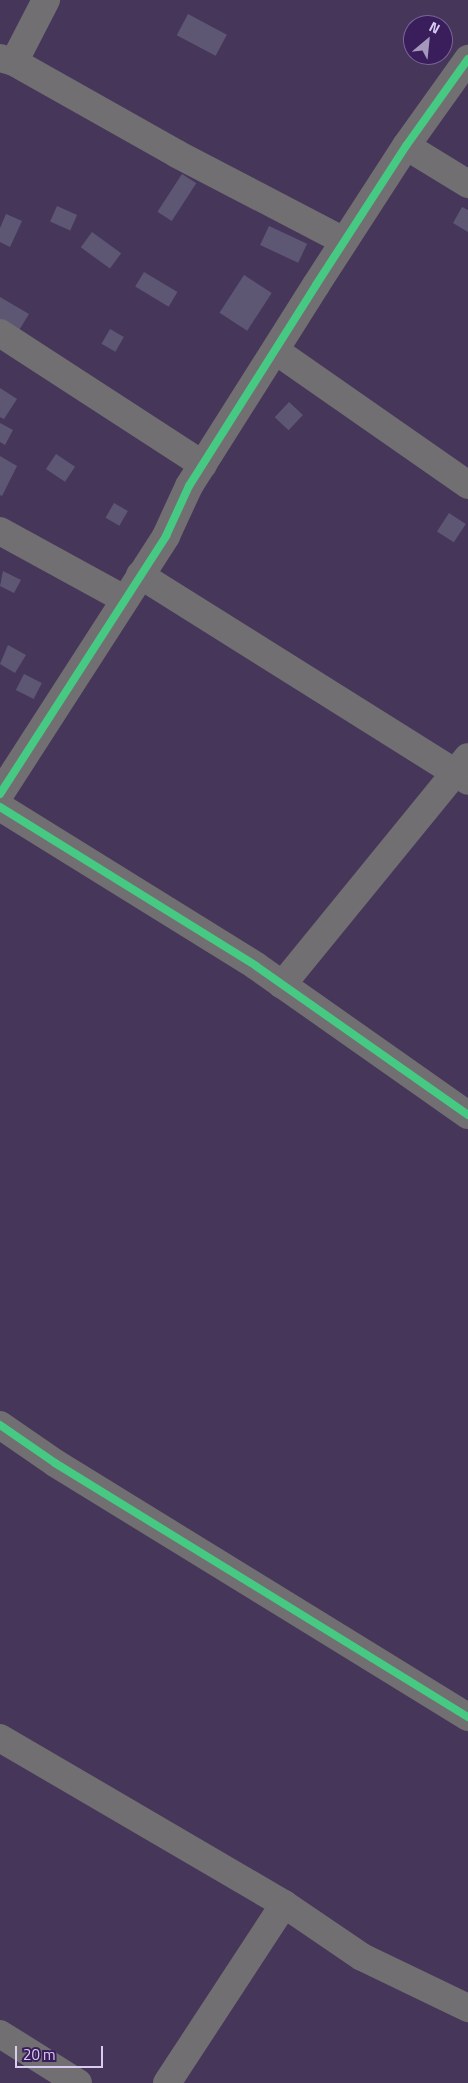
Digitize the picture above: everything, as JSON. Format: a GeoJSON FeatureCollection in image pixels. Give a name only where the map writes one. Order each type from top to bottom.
{"type":"FeatureCollection","features":[{"type":"Feature","properties":{"kind":"street"},"geometry":{"type":"LineString","coordinates":[[46,0],[7,60],[177,154],[344,241]]}},
{"type":"Feature","properties":{"kind":"street"},"geometry":{"type":"LineString","coordinates":[[0,794],[81,672],[124,599],[166,536],[203,465],[344,241],[406,146],[468,60]]}},
{"type":"Feature","properties":{"kind":"street"},"geometry":{"type":"LineString","coordinates":[[406,146],[468,184]]}},
{"type":"Feature","properties":{"kind":"street"},"geometry":{"type":"LineString","coordinates":[[0,333],[203,465]]}},
{"type":"Feature","properties":{"kind":"street"},"geometry":{"type":"LineString","coordinates":[[276,350],[468,485]]}},
{"type":"Feature","properties":{"kind":"street"},"geometry":{"type":"LineString","coordinates":[[0,531],[124,599]]}},
{"type":"Feature","properties":{"kind":"street"},"geometry":{"type":"LineString","coordinates":[[140,575],[464,770],[282,985]]}},
{"type":"Feature","properties":{"kind":"street"},"geometry":{"type":"LineString","coordinates":[[0,807],[175,914],[282,985],[468,1115]]}},
{"type":"Feature","properties":{"kind":"street"},"geometry":{"type":"LineString","coordinates":[[0,1425],[105,1495],[468,1717]]}},
{"type":"Feature","properties":{"kind":"street"},"geometry":{"type":"LineString","coordinates":[[0,1738],[284,1904],[362,1957],[468,2008]]}},
{"type":"Feature","properties":{"kind":"street"},"geometry":{"type":"LineString","coordinates":[[167,2083],[284,1904]]}},
{"type":"Feature","properties":{"kind":"street"},"geometry":{"type":"LineString","coordinates":[[0,2034],[78,2083]]}},
{"type":"Feature","properties":{"kind":"building"},"geometry":{"type":"Polygon","coordinates":[[[188,14],[227,35],[216,56],[177,35],[188,14]]]}},
{"type":"Feature","properties":{"kind":"building"},"geometry":{"type":"Polygon","coordinates":[[[182,174],[196,183],[172,221],[157,212],[182,174]]]}},
{"type":"Feature","properties":{"kind":"building"},"geometry":{"type":"Polygon","coordinates":[[[57,206],[77,215],[70,230],[50,222],[57,206]]]}},
{"type":"Feature","properties":{"kind":"building"},"geometry":{"type":"Polygon","coordinates":[[[462,207],[468,210],[468,232],[453,223],[462,207]]]}},
{"type":"Feature","properties":{"kind":"building"},"geometry":{"type":"Polygon","coordinates":[[[6,214],[22,221],[10,247],[0,242],[0,228],[6,214]]]}},
{"type":"Feature","properties":{"kind":"building"},"geometry":{"type":"Polygon","coordinates":[[[269,226],[307,244],[298,263],[260,245],[269,226]]]}},
{"type":"Feature","properties":{"kind":"building"},"geometry":{"type":"Polygon","coordinates":[[[92,232],[121,253],[110,269],[81,247],[92,232]]]}},
{"type":"Feature","properties":{"kind":"building"},"geometry":{"type":"Polygon","coordinates":[[[144,272],[177,292],[169,307],[135,287],[144,272]]]}},
{"type":"Feature","properties":{"kind":"building"},"geometry":{"type":"Polygon","coordinates":[[[244,275],[272,293],[247,331],[219,313],[244,275]]]}},
{"type":"Feature","properties":{"kind":"building"},"geometry":{"type":"Polygon","coordinates":[[[0,297],[29,314],[18,332],[0,321],[0,297]]]}},
{"type":"Feature","properties":{"kind":"building"},"geometry":{"type":"Polygon","coordinates":[[[110,329],[124,337],[115,352],[102,344],[110,329]]]}},
{"type":"Feature","properties":{"kind":"building"},"geometry":{"type":"Polygon","coordinates":[[[0,388],[17,399],[4,419],[0,417],[0,388]]]}},
{"type":"Feature","properties":{"kind":"building"},"geometry":{"type":"Polygon","coordinates":[[[289,402],[303,415],[289,430],[275,417],[289,402]]]}},
{"type":"Feature","properties":{"kind":"building"},"geometry":{"type":"Polygon","coordinates":[[[0,423],[13,430],[5,445],[0,442],[0,423]]]}},
{"type":"Feature","properties":{"kind":"building"},"geometry":{"type":"Polygon","coordinates":[[[56,454],[75,467],[65,482],[46,469],[56,454]]]}},
{"type":"Feature","properties":{"kind":"building"},"geometry":{"type":"Polygon","coordinates":[[[0,456],[17,466],[2,496],[0,495],[0,456]]]}},
{"type":"Feature","properties":{"kind":"building"},"geometry":{"type":"Polygon","coordinates":[[[114,503],[128,511],[119,526],[106,518],[114,503]]]}},
{"type":"Feature","properties":{"kind":"building"},"geometry":{"type":"Polygon","coordinates":[[[449,513],[466,524],[454,542],[437,531],[449,513]]]}},
{"type":"Feature","properties":{"kind":"building"},"geometry":{"type":"Polygon","coordinates":[[[3,571],[21,580],[14,593],[0,586],[3,571]]]}},
{"type":"Feature","properties":{"kind":"building"},"geometry":{"type":"Polygon","coordinates":[[[8,645],[26,655],[15,673],[0,664],[8,645]]]}},
{"type":"Feature","properties":{"kind":"building"},"geometry":{"type":"Polygon","coordinates":[[[24,674],[42,683],[34,699],[16,690],[24,674]]]}},
{"type":"Feature","properties":{"kind":"cycle path"},"geometry":{"type":"LineString","coordinates":[[0,794],[166,536],[189,486],[316,285],[406,146],[468,59]]}},
{"type":"Feature","properties":{"kind":"cycle path"},"geometry":{"type":"LineString","coordinates":[[0,807],[256,966],[468,1115]]}},
{"type":"Feature","properties":{"kind":"cycle path"},"geometry":{"type":"LineString","coordinates":[[0,1425],[55,1463],[468,1717]]}}]}
